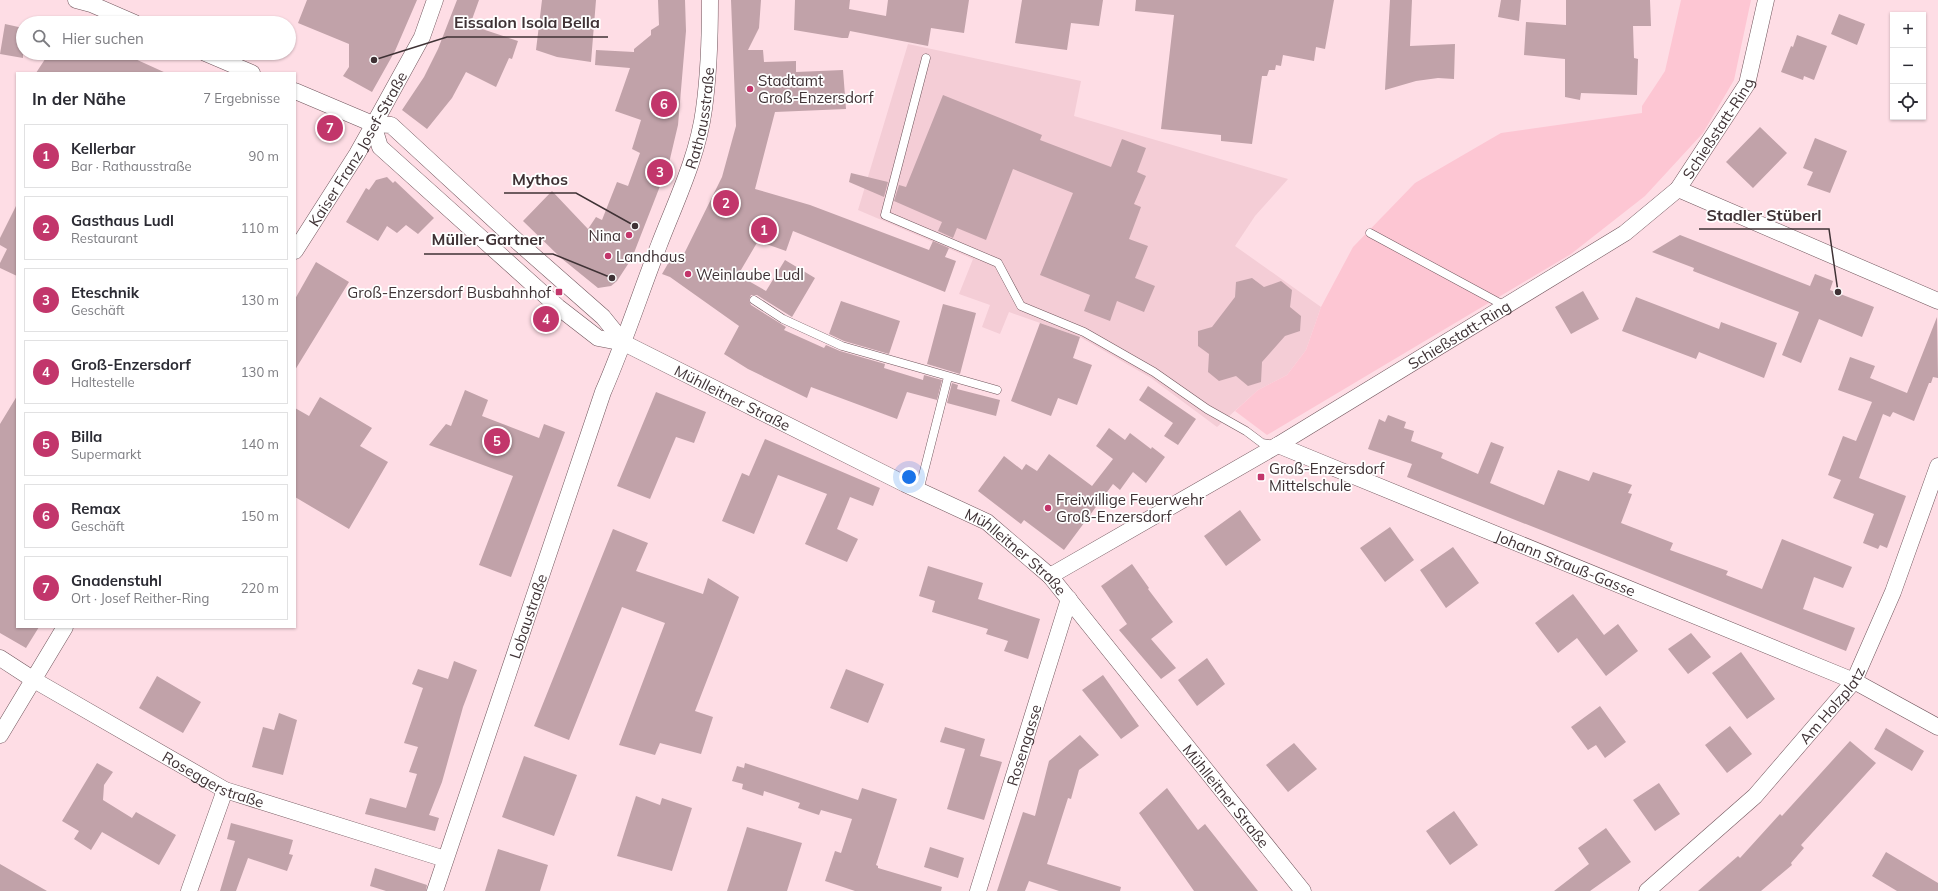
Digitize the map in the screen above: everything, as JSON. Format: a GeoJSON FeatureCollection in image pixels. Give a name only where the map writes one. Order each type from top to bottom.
{"type":"FeatureCollection","features":[{"type":"Feature","properties":{"kind":"street"},"geometry":{"type":"LineString","coordinates":[[76,0],[91,4],[119,16]]}},
{"type":"Feature","properties":{"kind":"street","name":"Kaiser Franz Josef-Straße"},"geometry":{"type":"LineString","coordinates":[[296,249],[357,154],[422,37],[435,0]]}},
{"type":"Feature","properties":{"kind":"street","name":"Rathausstraße"},"geometry":{"type":"LineString","coordinates":[[624,343],[632,316],[696,145],[704,110],[710,46],[710,0]]}},
{"type":"Feature","properties":{"kind":"street","name":"Schießstatt-Ring"},"geometry":{"type":"LineString","coordinates":[[1050,576],[1278,445],[1625,233],[1678,189],[1747,84],[1766,0]]}},
{"type":"Feature","properties":{"kind":"street"},"geometry":{"type":"LineString","coordinates":[[221,60],[250,72]]}},
{"type":"Feature","properties":{"kind":"street"},"geometry":{"type":"LineString","coordinates":[[296,91],[373,124],[391,125],[519,243],[603,317],[624,343]]}},
{"type":"Feature","properties":{"kind":"street"},"geometry":{"type":"LineString","coordinates":[[373,124],[380,147],[558,307],[598,338],[624,343]]}},
{"type":"Feature","properties":{"kind":"street"},"geometry":{"type":"LineString","coordinates":[[1678,189],[1938,301]]}},
{"type":"Feature","properties":{"kind":"street","name":"Mühlleitner Straße"},"geometry":{"type":"LineString","coordinates":[[624,343],[919,490],[987,522],[1050,576],[1303,891]]}},
{"type":"Feature","properties":{"kind":"street","name":"Lobaustraße"},"geometry":{"type":"LineString","coordinates":[[435,891],[507,682],[603,392],[624,343]]}},
{"type":"Feature","properties":{"kind":"street","name":"Johann Strauß-Gasse"},"geometry":{"type":"LineString","coordinates":[[1278,445],[1854,681],[1938,727]]}},
{"type":"Feature","properties":{"kind":"street","name":"Am Holzplatz"},"geometry":{"type":"LineString","coordinates":[[1647,891],[1755,796],[1854,681],[1893,592],[1938,466]]}},
{"type":"Feature","properties":{"kind":"street","name":"Rosengasse"},"geometry":{"type":"LineString","coordinates":[[978,891],[1069,600]]}},
{"type":"Feature","properties":{"kind":"street"},"geometry":{"type":"LineString","coordinates":[[0,735],[64,628]]}},
{"type":"Feature","properties":{"kind":"street","name":"Roseggerstraße"},"geometry":{"type":"LineString","coordinates":[[0,658],[34,680],[225,790],[446,859]]}},
{"type":"Feature","properties":{"kind":"street"},"geometry":{"type":"LineString","coordinates":[[189,891],[225,790]]}},
{"type":"Feature","properties":{"kind":"lane"},"geometry":{"type":"LineString","coordinates":[[926,58],[885,216],[998,263],[1021,306],[1084,332],[1154,372],[1207,409],[1246,431],[1262,444],[1278,445]]}},
{"type":"Feature","properties":{"kind":"lane"},"geometry":{"type":"LineString","coordinates":[[1370,233],[1504,306]]}},
{"type":"Feature","properties":{"kind":"lane"},"geometry":{"type":"LineString","coordinates":[[754,300],[783,319],[842,346],[997,390]]}},
{"type":"Feature","properties":{"kind":"lane"},"geometry":{"type":"LineString","coordinates":[[919,490],[948,377]]}},
{"type":"Feature","properties":{"kind":"shaded area"},"geometry":{"type":"Polygon","coordinates":[[[1681,0],[1751,0],[1734,80],[1703,133],[1645,196],[1571,254],[1267,435],[1235,411],[1258,390],[1287,375],[1306,350],[1321,307],[1353,247],[1415,183],[1501,133],[1642,113],[1642,106],[1665,71],[1681,0]]]}},
{"type":"Feature","properties":{"kind":"shaded area"},"geometry":{"type":"Polygon","coordinates":[[[908,44],[1081,81],[1074,116],[1288,179],[1255,216],[1235,246],[1321,307],[1306,350],[1287,375],[1258,390],[1217,427],[1151,378],[1080,337],[1009,312],[1000,334],[982,327],[990,305],[959,294],[973,259],[858,210],[908,44]]]}},
{"type":"Feature","properties":{"kind":"building"},"geometry":{"type":"Polygon","coordinates":[[[307,0],[417,0],[395,51],[372,92],[343,76],[349,67],[349,44],[298,23],[307,0]]]}},
{"type":"Feature","properties":{"kind":"building"},"geometry":{"type":"Polygon","coordinates":[[[457,0],[479,0],[470,25],[518,41],[512,59],[509,58],[496,87],[466,72],[452,98],[427,129],[402,110],[424,77],[438,49],[457,0]]]}},
{"type":"Feature","properties":{"kind":"building"},"geometry":{"type":"Polygon","coordinates":[[[542,0],[596,0],[591,62],[557,57],[536,50],[542,0]]]}},
{"type":"Feature","properties":{"kind":"building"},"geometry":{"type":"Polygon","coordinates":[[[658,0],[685,0],[686,31],[678,125],[669,163],[632,258],[617,281],[611,286],[598,288],[561,258],[523,221],[552,191],[588,229],[596,217],[602,220],[617,182],[628,186],[640,153],[632,149],[641,120],[615,111],[630,68],[595,65],[596,50],[634,52],[634,49],[651,35],[651,30],[659,25],[658,0]]]}},
{"type":"Feature","properties":{"kind":"building"},"geometry":{"type":"Polygon","coordinates":[[[731,0],[761,0],[759,28],[748,50],[763,50],[764,62],[796,61],[796,72],[843,70],[846,109],[775,112],[755,189],[810,205],[929,250],[933,241],[949,248],[945,257],[956,261],[945,292],[793,231],[786,251],[758,241],[738,275],[766,291],[785,260],[815,278],[792,317],[757,295],[751,295],[749,300],[751,305],[786,327],[784,330],[824,348],[826,345],[840,351],[885,364],[884,368],[923,380],[924,375],[942,380],[937,400],[907,392],[897,419],[811,387],[807,398],[748,369],[724,354],[739,326],[670,277],[662,274],[673,255],[681,260],[722,177],[736,126],[731,0]]]}},
{"type":"Feature","properties":{"kind":"building"},"geometry":{"type":"Polygon","coordinates":[[[795,0],[850,0],[849,9],[886,16],[888,0],[969,0],[964,33],[931,28],[928,46],[850,31],[848,38],[842,38],[794,30],[795,0]]]}},
{"type":"Feature","properties":{"kind":"building"},"geometry":{"type":"Polygon","coordinates":[[[1022,0],[1103,0],[1099,26],[1071,23],[1067,50],[1015,43],[1022,0]]]}},
{"type":"Feature","properties":{"kind":"building"},"geometry":{"type":"Polygon","coordinates":[[[1136,0],[1334,0],[1325,49],[1316,47],[1314,61],[1283,55],[1281,66],[1276,65],[1275,70],[1269,70],[1267,76],[1262,76],[1252,144],[1221,141],[1221,135],[1161,129],[1174,15],[1135,11],[1136,0]]]}},
{"type":"Feature","properties":{"kind":"building"},"geometry":{"type":"Polygon","coordinates":[[[1390,0],[1412,0],[1410,46],[1455,44],[1454,79],[1438,78],[1416,81],[1385,90],[1390,0]]]}},
{"type":"Feature","properties":{"kind":"building"},"geometry":{"type":"Polygon","coordinates":[[[1501,0],[1521,0],[1519,21],[1498,17],[1501,0]]]}},
{"type":"Feature","properties":{"kind":"building"},"geometry":{"type":"Polygon","coordinates":[[[1566,0],[1650,0],[1651,26],[1633,26],[1634,58],[1638,59],[1637,95],[1581,93],[1580,100],[1565,97],[1565,59],[1524,55],[1526,22],[1566,25],[1566,0]]]}},
{"type":"Feature","properties":{"kind":"building"},"geometry":{"type":"Polygon","coordinates":[[[1839,14],[1865,24],[1857,45],[1831,34],[1839,14]]]}},
{"type":"Feature","properties":{"kind":"building"},"geometry":{"type":"Polygon","coordinates":[[[5,24],[16,26],[16,57],[0,54],[5,24]]]}},
{"type":"Feature","properties":{"kind":"building"},"geometry":{"type":"Polygon","coordinates":[[[1797,35],[1827,46],[1814,80],[1804,76],[1803,80],[1781,72],[1797,35]]]}},
{"type":"Feature","properties":{"kind":"building"},"geometry":{"type":"Polygon","coordinates":[[[44,60],[137,60],[164,72],[37,72],[44,60]]]}},
{"type":"Feature","properties":{"kind":"building"},"geometry":{"type":"Polygon","coordinates":[[[943,95],[1042,135],[1040,140],[1111,167],[1122,139],[1146,148],[1137,172],[1146,176],[1134,204],[1141,207],[1129,239],[1148,246],[1135,278],[1155,286],[1144,312],[1117,301],[1110,321],[1084,311],[1090,295],[1040,275],[1073,193],[1013,169],[986,240],[957,228],[953,238],[938,231],[942,222],[894,201],[899,185],[906,187],[943,95]]]}},
{"type":"Feature","properties":{"kind":"building"},"geometry":{"type":"Polygon","coordinates":[[[1760,127],[1787,153],[1753,188],[1726,162],[1760,127]]]}},
{"type":"Feature","properties":{"kind":"building"},"geometry":{"type":"Polygon","coordinates":[[[1815,138],[1847,151],[1830,193],[1807,185],[1813,172],[1803,168],[1815,138]]]}},
{"type":"Feature","properties":{"kind":"building"},"geometry":{"type":"Polygon","coordinates":[[[851,173],[888,182],[884,197],[849,182],[851,173]]]}},
{"type":"Feature","properties":{"kind":"building"},"geometry":{"type":"Polygon","coordinates":[[[387,177],[393,183],[395,181],[434,218],[418,234],[406,225],[397,233],[387,226],[378,241],[346,222],[366,188],[369,190],[376,180],[387,177]]]}},
{"type":"Feature","properties":{"kind":"building"},"geometry":{"type":"Polygon","coordinates":[[[16,206],[16,276],[0,268],[0,263],[7,249],[0,245],[0,238],[16,206]]]}},
{"type":"Feature","properties":{"kind":"building"},"geometry":{"type":"Polygon","coordinates":[[[1680,235],[1810,286],[1815,274],[1833,281],[1830,290],[1874,307],[1862,337],[1819,319],[1801,363],[1782,355],[1799,312],[1693,271],[1694,268],[1652,252],[1680,235]]]}},
{"type":"Feature","properties":{"kind":"building"},"geometry":{"type":"Polygon","coordinates":[[[316,262],[349,282],[296,368],[296,297],[316,262]]]}},
{"type":"Feature","properties":{"kind":"building"},"geometry":{"type":"Polygon","coordinates":[[[1252,278],[1264,287],[1281,281],[1292,290],[1290,307],[1301,316],[1300,331],[1285,336],[1262,362],[1261,382],[1248,386],[1236,376],[1219,381],[1208,372],[1209,354],[1198,346],[1198,331],[1212,327],[1235,297],[1236,282],[1252,278]]]}},
{"type":"Feature","properties":{"kind":"building"},"geometry":{"type":"Polygon","coordinates":[[[1583,291],[1599,319],[1571,334],[1555,307],[1583,291]]]}},
{"type":"Feature","properties":{"kind":"building"},"geometry":{"type":"Polygon","coordinates":[[[1636,297],[1719,329],[1721,322],[1777,343],[1764,378],[1699,352],[1696,359],[1622,331],[1636,297]]]}},
{"type":"Feature","properties":{"kind":"building"},"geometry":{"type":"Polygon","coordinates":[[[841,301],[900,321],[889,354],[844,341],[829,334],[841,301]]]}},
{"type":"Feature","properties":{"kind":"building"},"geometry":{"type":"Polygon","coordinates":[[[943,304],[976,313],[960,374],[927,364],[943,304]]]}},
{"type":"Feature","properties":{"kind":"building"},"geometry":{"type":"Polygon","coordinates":[[[1937,317],[1938,378],[1933,377],[1931,383],[1929,383],[1914,421],[1893,412],[1890,417],[1883,414],[1859,478],[1906,496],[1887,548],[1880,545],[1878,549],[1863,543],[1874,514],[1833,498],[1841,480],[1828,475],[1843,436],[1856,441],[1872,402],[1838,390],[1850,357],[1875,366],[1870,378],[1907,393],[1937,317]]]}},
{"type":"Feature","properties":{"kind":"building"},"geometry":{"type":"Polygon","coordinates":[[[1040,323],[1080,337],[1073,358],[1092,365],[1077,405],[1058,398],[1051,416],[1011,401],[1040,323]]]}},
{"type":"Feature","properties":{"kind":"building"},"geometry":{"type":"Polygon","coordinates":[[[952,383],[958,385],[957,389],[1000,400],[996,416],[947,403],[952,383]]]}},
{"type":"Feature","properties":{"kind":"building"},"geometry":{"type":"Polygon","coordinates":[[[1148,386],[1196,419],[1178,445],[1164,436],[1173,423],[1139,400],[1148,386]]]}},
{"type":"Feature","properties":{"kind":"building"},"geometry":{"type":"Polygon","coordinates":[[[465,390],[488,400],[482,416],[539,438],[544,424],[565,432],[511,577],[479,565],[513,476],[429,445],[446,424],[451,426],[465,390]]]}},
{"type":"Feature","properties":{"kind":"building"},"geometry":{"type":"Polygon","coordinates":[[[656,392],[706,412],[694,443],[676,437],[650,499],[617,486],[656,392]]]}},
{"type":"Feature","properties":{"kind":"building"},"geometry":{"type":"Polygon","coordinates":[[[320,397],[372,428],[360,446],[388,462],[349,529],[296,498],[296,409],[309,416],[320,397]]]}},
{"type":"Feature","properties":{"kind":"building"},"geometry":{"type":"Polygon","coordinates":[[[16,398],[16,628],[38,628],[26,648],[0,633],[0,424],[16,398]]]}},
{"type":"Feature","properties":{"kind":"building"},"geometry":{"type":"Polygon","coordinates":[[[1388,415],[1406,422],[1404,428],[1414,431],[1411,441],[1443,453],[1441,458],[1478,474],[1491,442],[1504,447],[1490,483],[1544,505],[1558,470],[1589,481],[1593,472],[1632,485],[1628,493],[1632,494],[1621,523],[1673,543],[1670,550],[1728,571],[1726,575],[1762,589],[1782,539],[1852,567],[1843,588],[1814,577],[1803,609],[1855,628],[1846,651],[1407,477],[1412,464],[1368,449],[1379,419],[1385,422],[1388,415]]]}},
{"type":"Feature","properties":{"kind":"building","name":"Freiwillige Feuerwehr Groß-Enzersdorf"},"geometry":{"type":"Polygon","coordinates":[[[1109,428],[1125,440],[1130,433],[1151,449],[1152,447],[1165,457],[1146,483],[1133,472],[1120,490],[1113,484],[1064,550],[1024,520],[1021,524],[978,491],[1004,456],[1022,470],[1026,464],[1037,471],[1049,454],[1092,486],[1113,459],[1096,446],[1109,428]]]}},
{"type":"Feature","properties":{"kind":"building"},"geometry":{"type":"Polygon","coordinates":[[[765,439],[880,488],[873,506],[850,497],[837,529],[858,539],[847,562],[805,544],[827,494],[778,475],[754,534],[722,521],[742,473],[749,476],[765,439]]]}},
{"type":"Feature","properties":{"kind":"building"},"geometry":{"type":"Polygon","coordinates":[[[1240,510],[1261,540],[1226,566],[1204,536],[1240,510]]]}},
{"type":"Feature","properties":{"kind":"building"},"geometry":{"type":"Polygon","coordinates":[[[1390,527],[1414,560],[1385,582],[1360,548],[1390,527]]]}},
{"type":"Feature","properties":{"kind":"building"},"geometry":{"type":"Polygon","coordinates":[[[613,529],[648,543],[636,571],[703,594],[708,578],[739,597],[695,711],[713,717],[701,754],[660,743],[655,755],[619,745],[665,623],[622,607],[569,740],[534,726],[613,529]]]}},
{"type":"Feature","properties":{"kind":"building"},"geometry":{"type":"Polygon","coordinates":[[[1453,547],[1479,583],[1446,608],[1420,570],[1453,547]]]}},
{"type":"Feature","properties":{"kind":"building"},"geometry":{"type":"Polygon","coordinates":[[[1132,564],[1149,588],[1148,589],[1173,622],[1151,639],[1176,668],[1161,679],[1119,630],[1127,624],[1101,586],[1132,564]]]}},
{"type":"Feature","properties":{"kind":"building"},"geometry":{"type":"Polygon","coordinates":[[[928,566],[983,583],[978,599],[1040,619],[1028,659],[1004,651],[1008,641],[986,634],[988,629],[932,612],[935,601],[919,596],[928,566]]]}},
{"type":"Feature","properties":{"kind":"building"},"geometry":{"type":"Polygon","coordinates":[[[1573,594],[1604,635],[1618,624],[1638,651],[1606,676],[1577,638],[1558,653],[1535,623],[1573,594]]]}},
{"type":"Feature","properties":{"kind":"building"},"geometry":{"type":"Polygon","coordinates":[[[1691,633],[1711,657],[1688,674],[1668,649],[1691,633]]]}},
{"type":"Feature","properties":{"kind":"building"},"geometry":{"type":"Polygon","coordinates":[[[1741,652],[1775,699],[1747,719],[1712,673],[1741,652]]]}},
{"type":"Feature","properties":{"kind":"building"},"geometry":{"type":"Polygon","coordinates":[[[1207,658],[1225,684],[1197,706],[1178,680],[1207,658]]]}},
{"type":"Feature","properties":{"kind":"building"},"geometry":{"type":"Polygon","coordinates":[[[454,661],[477,670],[463,707],[442,782],[429,815],[439,818],[435,831],[365,814],[370,798],[406,808],[417,774],[409,772],[418,747],[404,743],[423,688],[412,684],[418,669],[448,679],[454,661]]]}},
{"type":"Feature","properties":{"kind":"building"},"geometry":{"type":"Polygon","coordinates":[[[846,669],[884,684],[868,723],[830,708],[846,669]]]}},
{"type":"Feature","properties":{"kind":"building"},"geometry":{"type":"Polygon","coordinates":[[[1103,675],[1139,726],[1121,739],[1082,690],[1103,675]]]}},
{"type":"Feature","properties":{"kind":"building"},"geometry":{"type":"Polygon","coordinates":[[[157,676],[201,702],[183,733],[139,708],[157,676]]]}},
{"type":"Feature","properties":{"kind":"building"},"geometry":{"type":"Polygon","coordinates":[[[1600,706],[1626,742],[1605,758],[1596,745],[1588,750],[1571,727],[1600,706]]]}},
{"type":"Feature","properties":{"kind":"building"},"geometry":{"type":"Polygon","coordinates":[[[279,713],[297,720],[283,775],[252,767],[263,727],[274,730],[279,713]]]}},
{"type":"Feature","properties":{"kind":"building"},"geometry":{"type":"Polygon","coordinates":[[[1730,726],[1752,754],[1727,773],[1705,745],[1730,726]]]}},
{"type":"Feature","properties":{"kind":"building"},"geometry":{"type":"Polygon","coordinates":[[[945,727],[985,739],[980,756],[1002,762],[984,820],[947,809],[965,749],[940,742],[945,727]]]}},
{"type":"Feature","properties":{"kind":"building"},"geometry":{"type":"Polygon","coordinates":[[[1886,728],[1924,751],[1912,771],[1874,749],[1886,728]]]}},
{"type":"Feature","properties":{"kind":"building"},"geometry":{"type":"Polygon","coordinates":[[[1080,735],[1099,755],[1079,770],[1071,799],[1068,798],[1047,864],[1121,887],[1120,891],[1059,891],[1029,881],[1025,891],[997,891],[1023,812],[1035,816],[1049,761],[1080,735]]]}},
{"type":"Feature","properties":{"kind":"building"},"geometry":{"type":"Polygon","coordinates":[[[1850,741],[1876,763],[1801,845],[1804,848],[1791,863],[1792,865],[1761,891],[1698,891],[1738,856],[1740,858],[1780,814],[1782,816],[1850,741]]]}},
{"type":"Feature","properties":{"kind":"building"},"geometry":{"type":"Polygon","coordinates":[[[1294,743],[1317,769],[1288,792],[1266,765],[1294,743]]]}},
{"type":"Feature","properties":{"kind":"building"},"geometry":{"type":"Polygon","coordinates":[[[524,756],[577,775],[554,836],[502,817],[524,756]]]}},
{"type":"Feature","properties":{"kind":"building"},"geometry":{"type":"Polygon","coordinates":[[[97,763],[113,772],[104,785],[103,800],[132,818],[136,812],[176,835],[159,865],[102,832],[91,850],[74,839],[79,831],[62,821],[97,763]]]}},
{"type":"Feature","properties":{"kind":"building"},"geometry":{"type":"Polygon","coordinates":[[[745,763],[858,800],[862,788],[897,799],[876,865],[878,868],[942,887],[941,891],[855,891],[825,881],[835,851],[841,853],[852,819],[821,810],[819,815],[798,808],[800,803],[764,791],[763,796],[742,789],[743,784],[732,781],[737,766],[744,768],[745,763]]]}},
{"type":"Feature","properties":{"kind":"building"},"geometry":{"type":"Polygon","coordinates":[[[1659,783],[1680,814],[1655,831],[1633,800],[1659,783]]]}},
{"type":"Feature","properties":{"kind":"building"},"geometry":{"type":"Polygon","coordinates":[[[1167,788],[1198,830],[1205,824],[1258,891],[1194,891],[1139,813],[1167,788]]]}},
{"type":"Feature","properties":{"kind":"building"},"geometry":{"type":"Polygon","coordinates":[[[636,796],[660,805],[662,798],[692,808],[672,871],[617,856],[636,796]]]}},
{"type":"Feature","properties":{"kind":"building"},"geometry":{"type":"Polygon","coordinates":[[[1454,811],[1478,845],[1450,865],[1426,831],[1454,811]]]}},
{"type":"Feature","properties":{"kind":"building"},"geometry":{"type":"Polygon","coordinates":[[[231,823],[293,840],[289,854],[293,855],[287,871],[248,858],[236,891],[220,891],[235,841],[227,839],[231,823]]]}},
{"type":"Feature","properties":{"kind":"building"},"geometry":{"type":"Polygon","coordinates":[[[747,827],[802,843],[787,891],[727,891],[747,827]]]}},
{"type":"Feature","properties":{"kind":"building"},"geometry":{"type":"Polygon","coordinates":[[[1606,828],[1631,862],[1590,891],[1554,891],[1589,864],[1578,848],[1606,828]]]}},
{"type":"Feature","properties":{"kind":"building"},"geometry":{"type":"Polygon","coordinates":[[[930,847],[964,858],[958,878],[924,867],[930,847]]]}},
{"type":"Feature","properties":{"kind":"building"},"geometry":{"type":"Polygon","coordinates":[[[498,849],[548,865],[540,891],[485,891],[498,849]]]}},
{"type":"Feature","properties":{"kind":"building"},"geometry":{"type":"Polygon","coordinates":[[[1886,852],[1938,883],[1938,891],[1897,891],[1872,876],[1886,852]]]}},
{"type":"Feature","properties":{"kind":"building"},"geometry":{"type":"Polygon","coordinates":[[[0,864],[47,891],[0,891],[0,864]]]}},
{"type":"Feature","properties":{"kind":"building"},"geometry":{"type":"Polygon","coordinates":[[[375,868],[427,885],[426,891],[386,891],[370,886],[375,868]]]}},
{"type":"Feature","properties":{"kind":"place","name":"Eissalon Isola Bella"},"geometry":{"type":"Point","coordinates":[374,60]}},
{"type":"Feature","properties":{"kind":"place","name":"Stadtamt Groß-Enzersdorf"},"geometry":{"type":"Point","coordinates":[750,89]}},
{"type":"Feature","properties":{"kind":"place","name":"Remax"},"geometry":{"type":"Point","coordinates":[664,104]}},
{"type":"Feature","properties":{"kind":"place","name":"Gnadenstuhl"},"geometry":{"type":"Point","coordinates":[330,128]}},
{"type":"Feature","properties":{"kind":"place","name":"Eteschnik"},"geometry":{"type":"Point","coordinates":[660,172]}},
{"type":"Feature","properties":{"kind":"place","name":"Gasthaus Ludl"},"geometry":{"type":"Point","coordinates":[726,203]}},
{"type":"Feature","properties":{"kind":"place","name":"Mythos"},"geometry":{"type":"Point","coordinates":[635,226]}},
{"type":"Feature","properties":{"kind":"place","name":"Kellerbar"},"geometry":{"type":"Point","coordinates":[764,230]}},
{"type":"Feature","properties":{"kind":"place","name":"Nina"},"geometry":{"type":"Point","coordinates":[629,235]}},
{"type":"Feature","properties":{"kind":"place","name":"Landhaus"},"geometry":{"type":"Point","coordinates":[608,256]}},
{"type":"Feature","properties":{"kind":"place","name":"Weinlaube Ludl"},"geometry":{"type":"Point","coordinates":[688,274]}},
{"type":"Feature","properties":{"kind":"place","name":"Müller-Gartner"},"geometry":{"type":"Point","coordinates":[612,278]}},
{"type":"Feature","properties":{"kind":"place","name":"Groß-Enzersdorf Busbahnhof"},"geometry":{"type":"Point","coordinates":[559,292]}},
{"type":"Feature","properties":{"kind":"place","name":"Stadler Stüberl"},"geometry":{"type":"Point","coordinates":[1838,292]}},
{"type":"Feature","properties":{"kind":"place","name":"Groß-Enzersdorf"},"geometry":{"type":"Point","coordinates":[546,319]}},
{"type":"Feature","properties":{"kind":"place","name":"Billa"},"geometry":{"type":"Point","coordinates":[497,441]}},
{"type":"Feature","properties":{"kind":"place","name":"Groß-Enzersdorf Mittelschule"},"geometry":{"type":"Point","coordinates":[1261,477]}},
{"type":"Feature","properties":{"kind":"place","name":"Freiwillige Feuerwehr Groß-Enzersdorf"},"geometry":{"type":"Point","coordinates":[1048,508]}}]}
